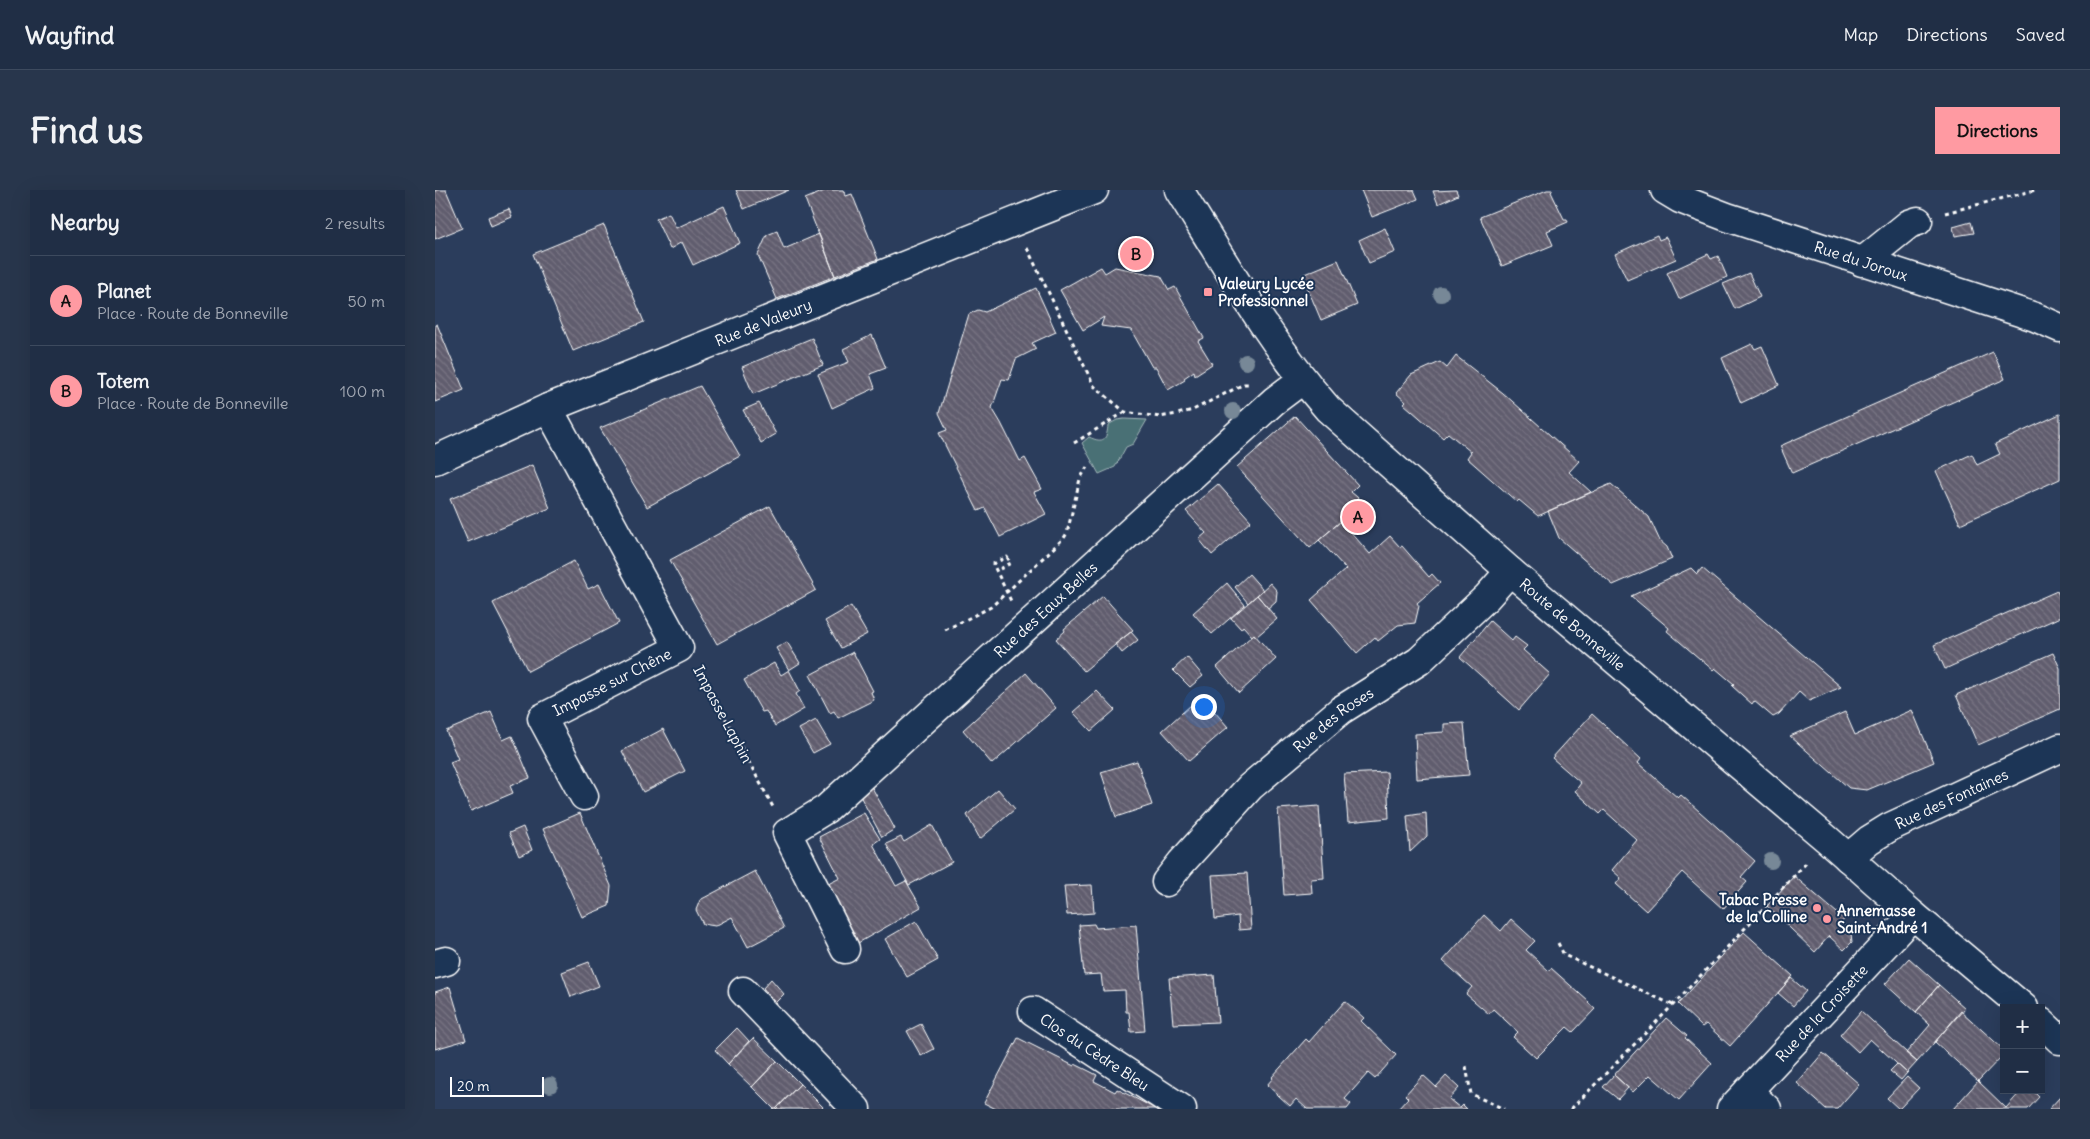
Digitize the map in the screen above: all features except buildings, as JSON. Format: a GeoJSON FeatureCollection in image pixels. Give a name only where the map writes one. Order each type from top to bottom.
{"type":"FeatureCollection","features":[{"type":"Feature","properties":{"kind":"street","name":"Rue de Valeury"},"geometry":{"type":"LineString","coordinates":[[435,460],[548,408],[1094,190]]}},
{"type":"Feature","properties":{"kind":"street","name":"Route de Bonneville"},"geometry":{"type":"LineString","coordinates":[[1179,190],[1281,351],[1302,380],[1328,410],[1511,571],[2019,1004]]}},
{"type":"Feature","properties":{"kind":"street","name":"Rue du Joroux"},"geometry":{"type":"LineString","coordinates":[[1665,190],[1680,199],[1727,217],[2035,317],[2060,328]]}},
{"type":"Feature","properties":{"kind":"street"},"geometry":{"type":"LineString","coordinates":[[1862,262],[1909,224],[1918,221]]}},
{"type":"Feature","properties":{"kind":"street","name":"Rue des Eaux Belles"},"geometry":{"type":"LineString","coordinates":[[787,833],[826,809],[1274,401],[1302,380]]}},
{"type":"Feature","properties":{"kind":"street"},"geometry":{"type":"LineString","coordinates":[[548,408],[679,648]]}},
{"type":"Feature","properties":{"kind":"street","name":"Rue des Roses"},"geometry":{"type":"LineString","coordinates":[[1166,882],[1257,780],[1341,710],[1419,661],[1487,597],[1511,571]]}},
{"type":"Feature","properties":{"kind":"street","name":"Impasse sur Chêne"},"geometry":{"type":"LineString","coordinates":[[584,796],[542,718],[679,648]]}},
{"type":"Feature","properties":{"kind":"street","name":"Rue des Fontaines"},"geometry":{"type":"LineString","coordinates":[[1848,858],[1869,840],[1890,827],[2060,748]]}},
{"type":"Feature","properties":{"kind":"street"},"geometry":{"type":"LineString","coordinates":[[787,833],[845,949]]}},
{"type":"Feature","properties":{"kind":"street","name":"Rue de la Croisette"},"geometry":{"type":"LineString","coordinates":[[1748,1103],[1913,915]]}},
{"type":"Feature","properties":{"kind":"street"},"geometry":{"type":"LineString","coordinates":[[743,991],[856,1109]]}},
{"type":"Feature","properties":{"kind":"street","name":"Clos du Cèdre Bleu"},"geometry":{"type":"LineString","coordinates":[[1033,1011],[1182,1109]]}},
{"type":"Feature","properties":{"kind":"street"},"geometry":{"type":"LineString","coordinates":[[2045,1026],[2060,1040]]}},
{"type":"Feature","properties":{"kind":"path"},"geometry":{"type":"LineString","coordinates":[[1918,221],[2035,190]]}},
{"type":"Feature","properties":{"kind":"path"},"geometry":{"type":"LineString","coordinates":[[1014,222],[1094,386],[1125,412],[1160,417],[1177,414],[1193,410],[1244,384],[1260,383],[1274,401]]}},
{"type":"Feature","properties":{"kind":"path"},"geometry":{"type":"LineString","coordinates":[[1074,443],[1125,412]]}},
{"type":"Feature","properties":{"kind":"path"},"geometry":{"type":"LineString","coordinates":[[945,630],[991,607],[1064,538],[1080,479],[1087,467]]}},
{"type":"Feature","properties":{"kind":"path"},"geometry":{"type":"LineString","coordinates":[[1000,569],[1011,563],[1007,557],[993,564],[1025,628]]}},
{"type":"Feature","properties":{"kind":"path","name":"Impasse Laphin"},"geometry":{"type":"LineString","coordinates":[[679,648],[689,652],[787,833]]}},
{"type":"Feature","properties":{"kind":"path"},"geometry":{"type":"LineString","coordinates":[[1571,1109],[1673,1005],[1828,840]]}},
{"type":"Feature","properties":{"kind":"path"},"geometry":{"type":"LineString","coordinates":[[1557,943],[1564,955],[1673,1005]]}},
{"type":"Feature","properties":{"kind":"path"},"geometry":{"type":"LineString","coordinates":[[1466,1066],[1471,1094],[1504,1109]]}},
{"type":"Feature","properties":{"kind":"green space"},"geometry":{"type":"Polygon","coordinates":[[[1117,420],[1147,420],[1133,444],[1126,447],[1115,467],[1099,474],[1082,443],[1089,437],[1098,440],[1104,439],[1107,434],[1108,425],[1117,420]]]}},
{"type":"Feature","properties":{"kind":"place","name":"Totem"},"geometry":{"type":"Point","coordinates":[1136,254]}},
{"type":"Feature","properties":{"kind":"place","name":"Valeury Lycée Professionnel"},"geometry":{"type":"Point","coordinates":[1208,292]}},
{"type":"Feature","properties":{"kind":"place","name":"Planet"},"geometry":{"type":"Point","coordinates":[1358,517]}},
{"type":"Feature","properties":{"kind":"place","name":"Tabac Presse de la Colline"},"geometry":{"type":"Point","coordinates":[1817,908]}},
{"type":"Feature","properties":{"kind":"place","name":"Annemasse Saint-André 1"},"geometry":{"type":"Point","coordinates":[1827,919]}}]}
